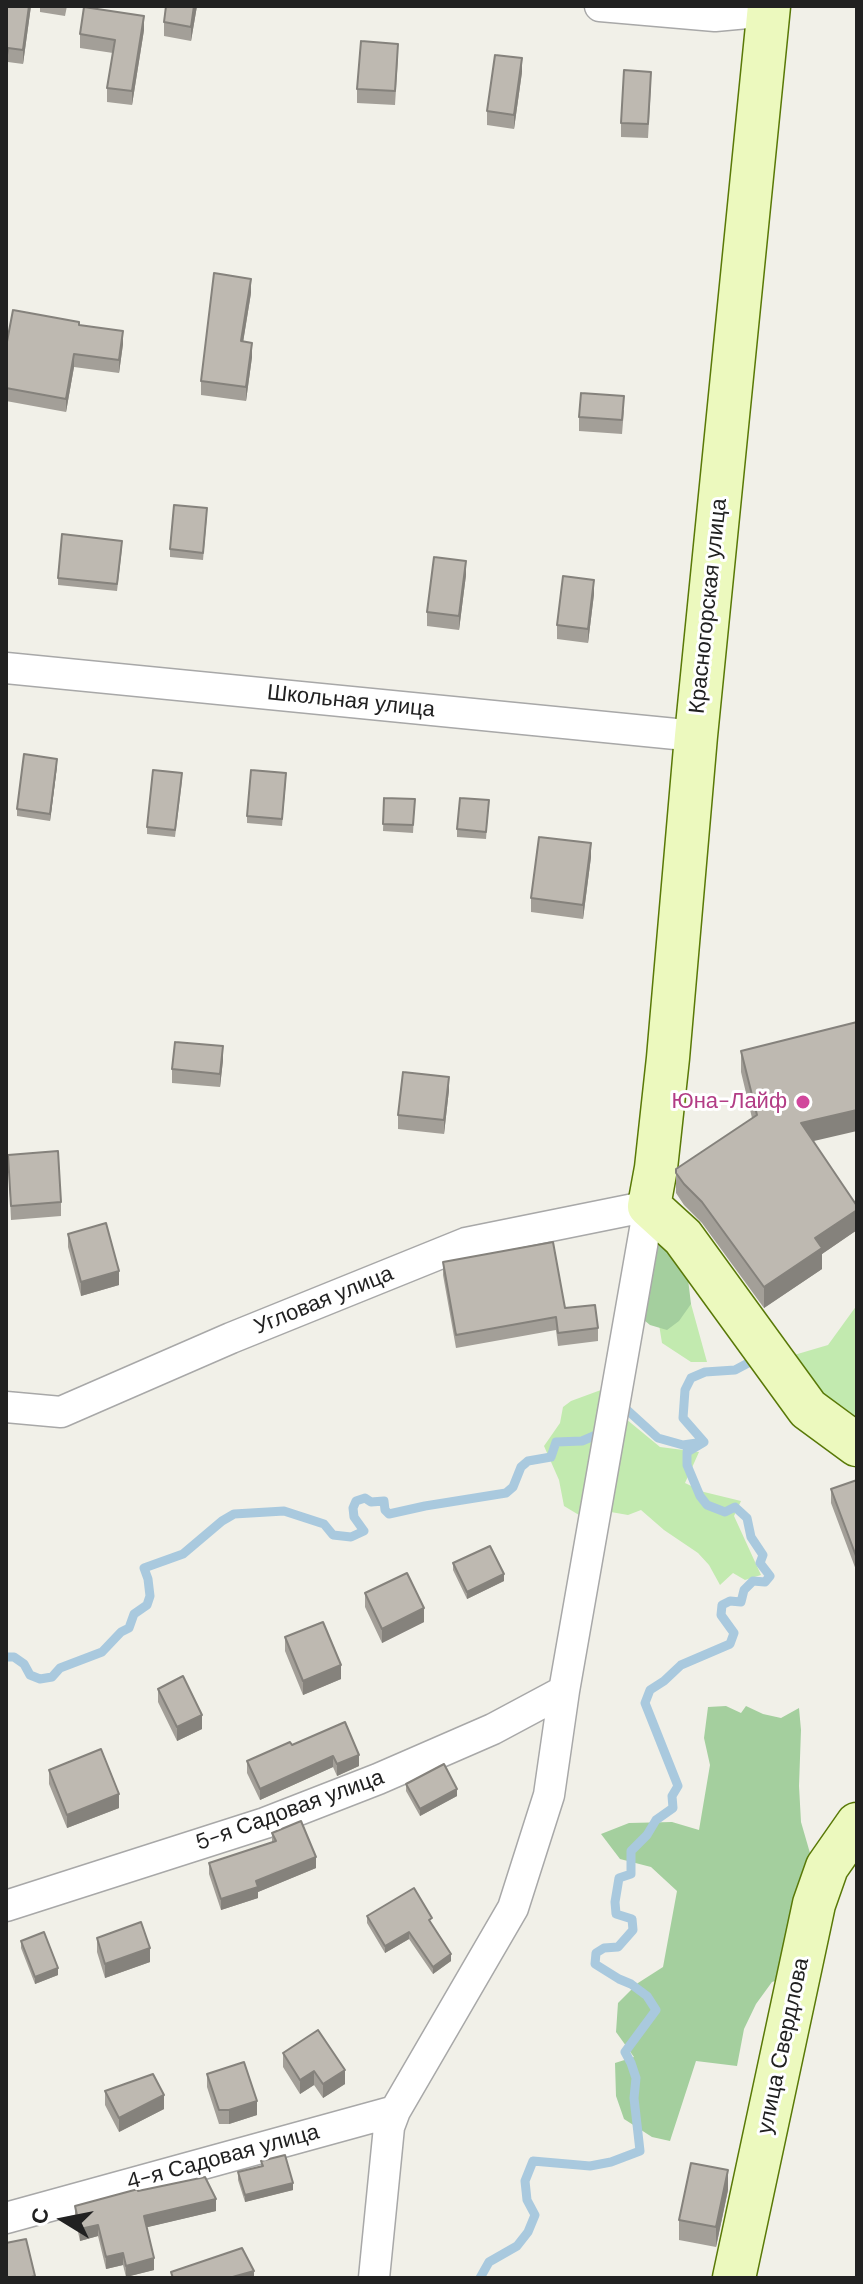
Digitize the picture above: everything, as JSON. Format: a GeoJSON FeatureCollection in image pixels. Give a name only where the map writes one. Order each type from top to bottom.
{"type":"FeatureCollection","features":[{"type":"Feature","properties":{"kind":"street"},"geometry":{"type":"LineString","coordinates":[[600,6],[715,16],[769,9]]}},
{"type":"Feature","properties":{"kind":"street","name":"Красногорская улица"},"geometry":{"type":"LineString","coordinates":[[649,1206],[668,1058],[696,736],[769,9]]}},
{"type":"Feature","properties":{"kind":"street","name":"Школьная улица"},"geometry":{"type":"LineString","coordinates":[[6,668],[696,736]]}},
{"type":"Feature","properties":{"kind":"street"},"geometry":{"type":"LineString","coordinates":[[649,1206],[683,1237],[808,1409],[857,1445]]}},
{"type":"Feature","properties":{"kind":"street"},"geometry":{"type":"LineString","coordinates":[[374,2278],[389,2127],[395,2111],[513,1908],[549,1795],[564,1691],[649,1206]]}},
{"type":"Feature","properties":{"kind":"street","name":"Угловая улица"},"geometry":{"type":"LineString","coordinates":[[6,1407],[61,1412],[231,1338],[466,1243],[649,1206]]}},
{"type":"Feature","properties":{"kind":"street","name":"5-я Садовая улица"},"geometry":{"type":"LineString","coordinates":[[6,1906],[265,1823],[493,1729],[564,1691]]}},
{"type":"Feature","properties":{"kind":"street","name":"улица Свердлова"},"geometry":{"type":"LineString","coordinates":[[734,2278],[814,1904],[827,1867],[857,1824]]}},
{"type":"Feature","properties":{"kind":"street","name":"4-я Садовая улица"},"geometry":{"type":"LineString","coordinates":[[6,2218],[395,2111]]}},
{"type":"Feature","properties":{"kind":"green space"},"geometry":{"type":"Polygon","coordinates":[[[654,1224],[685,1254],[691,1304],[679,1321],[667,1330],[650,1325],[639,1316],[654,1224]]]}},
{"type":"Feature","properties":{"kind":"green space"},"geometry":{"type":"Polygon","coordinates":[[[679,1283],[691,1304],[707,1362],[691,1362],[662,1343],[657,1312],[679,1283]]]}},
{"type":"Feature","properties":{"kind":"green space"},"geometry":{"type":"Polygon","coordinates":[[[857,1305],[857,1417],[800,1377],[784,1358],[828,1345],[857,1305]]]}},
{"type":"Feature","properties":{"kind":"green space"},"geometry":{"type":"Polygon","coordinates":[[[609,1387],[584,1518],[564,1506],[559,1480],[544,1446],[560,1423],[563,1407],[609,1387]]]}},
{"type":"Feature","properties":{"kind":"green space"},"geometry":{"type":"Polygon","coordinates":[[[620,1414],[660,1447],[699,1452],[685,1483],[704,1492],[741,1501],[734,1516],[761,1575],[745,1580],[733,1573],[720,1585],[698,1553],[641,1510],[628,1515],[605,1511],[620,1414]]]}},
{"type":"Feature","properties":{"kind":"green space"},"geometry":{"type":"Polygon","coordinates":[[[726,1706],[741,1713],[746,1706],[781,1718],[799,1708],[801,1822],[812,1860],[802,1972],[772,1982],[756,2004],[744,2029],[737,2066],[696,2061],[670,2141],[652,2137],[624,2119],[616,2096],[615,2063],[634,2057],[616,2032],[618,2003],[638,1983],[663,1967],[677,1891],[651,1867],[620,1859],[601,1834],[629,1823],[672,1822],[699,1830],[710,1765],[704,1738],[708,1707],[726,1706]]]}},
{"type":"Feature","properties":{"kind":"building"},"geometry":{"type":"Polygon","coordinates":[[[6,6],[29,6],[23,50],[8,48],[6,62],[6,6]]]}},
{"type":"Feature","properties":{"kind":"building"},"geometry":{"type":"Polygon","coordinates":[[[166,6],[194,6],[191,27],[164,22],[166,6]]]}},
{"type":"Feature","properties":{"kind":"building"},"geometry":{"type":"Polygon","coordinates":[[[84,7],[144,16],[132,91],[107,88],[115,40],[80,34],[84,7]]]}},
{"type":"Feature","properties":{"kind":"building"},"geometry":{"type":"Polygon","coordinates":[[[361,41],[398,44],[395,91],[357,89],[361,41]]]}},
{"type":"Feature","properties":{"kind":"building"},"geometry":{"type":"Polygon","coordinates":[[[495,55],[522,58],[514,115],[487,111],[495,55]]]}},
{"type":"Feature","properties":{"kind":"building"},"geometry":{"type":"Polygon","coordinates":[[[624,70],[651,72],[648,124],[621,123],[624,70]]]}},
{"type":"Feature","properties":{"kind":"building"},"geometry":{"type":"Polygon","coordinates":[[[214,273],[251,279],[241,341],[252,343],[246,387],[201,381],[214,273]]]}},
{"type":"Feature","properties":{"kind":"building"},"geometry":{"type":"Polygon","coordinates":[[[13,310],[123,331],[119,360],[74,354],[66,399],[6,388],[6,347],[13,310]]]}},
{"type":"Feature","properties":{"kind":"building"},"geometry":{"type":"Polygon","coordinates":[[[581,393],[624,396],[622,420],[579,417],[581,393]]]}},
{"type":"Feature","properties":{"kind":"building"},"geometry":{"type":"Polygon","coordinates":[[[174,505],[207,508],[203,553],[170,549],[174,505]]]}},
{"type":"Feature","properties":{"kind":"building"},"geometry":{"type":"Polygon","coordinates":[[[62,534],[122,541],[117,584],[58,578],[62,534]]]}},
{"type":"Feature","properties":{"kind":"building"},"geometry":{"type":"Polygon","coordinates":[[[434,557],[466,561],[459,616],[427,612],[434,557]]]}},
{"type":"Feature","properties":{"kind":"building"},"geometry":{"type":"Polygon","coordinates":[[[563,576],[594,580],[588,629],[557,625],[563,576]]]}},
{"type":"Feature","properties":{"kind":"building"},"geometry":{"type":"Polygon","coordinates":[[[24,754],[57,759],[50,814],[17,809],[24,754]]]}},
{"type":"Feature","properties":{"kind":"building"},"geometry":{"type":"Polygon","coordinates":[[[153,770],[182,773],[175,830],[147,827],[153,770]]]}},
{"type":"Feature","properties":{"kind":"building"},"geometry":{"type":"Polygon","coordinates":[[[251,770],[286,773],[282,819],[247,816],[251,770]]]}},
{"type":"Feature","properties":{"kind":"building"},"geometry":{"type":"Polygon","coordinates":[[[384,798],[415,799],[413,825],[383,824],[384,798]]]}},
{"type":"Feature","properties":{"kind":"building"},"geometry":{"type":"Polygon","coordinates":[[[460,798],[489,800],[486,832],[457,829],[460,798]]]}},
{"type":"Feature","properties":{"kind":"building"},"geometry":{"type":"Polygon","coordinates":[[[539,837],[591,843],[583,905],[531,898],[539,837]]]}},
{"type":"Feature","properties":{"kind":"building"},"geometry":{"type":"Polygon","coordinates":[[[857,1022],[857,1110],[801,1123],[857,1210],[815,1238],[822,1248],[764,1287],[702,1202],[684,1184],[676,1169],[757,1115],[741,1051],[857,1022]]]}},
{"type":"Feature","properties":{"kind":"building"},"geometry":{"type":"Polygon","coordinates":[[[175,1042],[223,1046],[220,1074],[172,1069],[175,1042]]]}},
{"type":"Feature","properties":{"kind":"building"},"geometry":{"type":"Polygon","coordinates":[[[403,1072],[449,1077],[444,1120],[398,1115],[403,1072]]]}},
{"type":"Feature","properties":{"kind":"building"},"geometry":{"type":"Polygon","coordinates":[[[58,1151],[61,1202],[11,1206],[8,1155],[58,1151]]]}},
{"type":"Feature","properties":{"kind":"building"},"geometry":{"type":"Polygon","coordinates":[[[106,1223],[119,1271],[81,1282],[68,1234],[106,1223]]]}},
{"type":"Feature","properties":{"kind":"building"},"geometry":{"type":"Polygon","coordinates":[[[553,1242],[565,1308],[595,1305],[598,1328],[558,1333],[556,1317],[456,1335],[443,1262],[553,1242]]]}},
{"type":"Feature","properties":{"kind":"building"},"geometry":{"type":"Polygon","coordinates":[[[857,1480],[857,1555],[856,1556],[831,1489],[857,1480]]]}},
{"type":"Feature","properties":{"kind":"building"},"geometry":{"type":"Polygon","coordinates":[[[490,1546],[504,1574],[467,1592],[453,1563],[490,1546]]]}},
{"type":"Feature","properties":{"kind":"building"},"geometry":{"type":"Polygon","coordinates":[[[407,1573],[424,1608],[382,1629],[365,1593],[407,1573]]]}},
{"type":"Feature","properties":{"kind":"building"},"geometry":{"type":"Polygon","coordinates":[[[323,1622],[341,1665],[303,1681],[285,1637],[323,1622]]]}},
{"type":"Feature","properties":{"kind":"building"},"geometry":{"type":"Polygon","coordinates":[[[183,1676],[202,1715],[177,1727],[158,1689],[183,1676]]]}},
{"type":"Feature","properties":{"kind":"building"},"geometry":{"type":"Polygon","coordinates":[[[345,1722],[359,1755],[337,1764],[333,1756],[260,1789],[247,1761],[345,1722]]]}},
{"type":"Feature","properties":{"kind":"building"},"geometry":{"type":"Polygon","coordinates":[[[101,1749],[119,1794],[67,1815],[49,1770],[101,1749]]]}},
{"type":"Feature","properties":{"kind":"building"},"geometry":{"type":"Polygon","coordinates":[[[444,1764],[457,1789],[420,1809],[406,1784],[444,1764]]]}},
{"type":"Feature","properties":{"kind":"building"},"geometry":{"type":"Polygon","coordinates":[[[301,1821],[316,1857],[256,1881],[258,1887],[221,1899],[209,1863],[276,1841],[272,1833],[301,1821]]]}},
{"type":"Feature","properties":{"kind":"building"},"geometry":{"type":"Polygon","coordinates":[[[414,1888],[432,1918],[429,1920],[451,1954],[433,1967],[409,1932],[385,1946],[367,1916],[414,1888]]]}},
{"type":"Feature","properties":{"kind":"building"},"geometry":{"type":"Polygon","coordinates":[[[141,1922],[150,1948],[105,1964],[97,1938],[141,1922]]]}},
{"type":"Feature","properties":{"kind":"building"},"geometry":{"type":"Polygon","coordinates":[[[44,1932],[58,1968],[35,1977],[21,1941],[44,1932]]]}},
{"type":"Feature","properties":{"kind":"building"},"geometry":{"type":"Polygon","coordinates":[[[318,2030],[345,2070],[323,2084],[314,2071],[300,2080],[283,2053],[318,2030]]]}},
{"type":"Feature","properties":{"kind":"building"},"geometry":{"type":"Polygon","coordinates":[[[244,2062],[257,2101],[219,2110],[207,2074],[244,2062]]]}},
{"type":"Feature","properties":{"kind":"building"},"geometry":{"type":"Polygon","coordinates":[[[153,2074],[164,2095],[119,2118],[105,2091],[153,2074]]]}},
{"type":"Feature","properties":{"kind":"building"},"geometry":{"type":"Polygon","coordinates":[[[285,2155],[293,2183],[245,2195],[238,2172],[263,2166],[261,2161],[285,2155]]]}},
{"type":"Feature","properties":{"kind":"building"},"geometry":{"type":"Polygon","coordinates":[[[691,2163],[728,2170],[716,2227],[679,2220],[691,2163]]]}},
{"type":"Feature","properties":{"kind":"building"},"geometry":{"type":"Polygon","coordinates":[[[205,2177],[216,2199],[144,2216],[154,2258],[126,2266],[123,2253],[106,2257],[98,2225],[80,2229],[75,2206],[138,2189],[205,2177]]]}},
{"type":"Feature","properties":{"kind":"building"},"geometry":{"type":"Polygon","coordinates":[[[26,2239],[35,2276],[6,2278],[6,2243],[26,2239]]]}},
{"type":"Feature","properties":{"kind":"building"},"geometry":{"type":"Polygon","coordinates":[[[242,2248],[254,2271],[229,2278],[173,2278],[171,2272],[242,2248]]]}},
{"type":"Feature","properties":{"kind":"waterway"},"geometry":{"type":"LineString","coordinates":[[625,1408],[658,1438],[683,1445],[704,1442],[683,1418],[685,1390],[691,1378],[705,1372],[735,1370],[750,1362]]}},
{"type":"Feature","properties":{"kind":"waterway"},"geometry":{"type":"LineString","coordinates":[[6,1657],[14,1657],[24,1664],[30,1675],[40,1679],[52,1677],[60,1668],[102,1652],[129,1628],[134,1614],[147,1605],[150,1596],[144,1568],[183,1554],[234,1514],[284,1511],[324,1524],[333,1535],[351,1537],[364,1531],[354,1517],[356,1501],[365,1498],[371,1502],[384,1501],[389,1514],[506,1493],[513,1487],[521,1467],[528,1461],[551,1457],[556,1442],[582,1441],[603,1432]]}},
{"type":"Feature","properties":{"kind":"waterway"},"geometry":{"type":"LineString","coordinates":[[480,2278],[489,2262],[517,2246],[528,2232],[535,2215],[527,2200],[525,2181],[533,2161],[590,2166],[640,2151],[634,2098],[636,2078],[625,2052],[656,2010],[647,1996],[595,1964],[596,1953],[604,1948],[618,1947],[633,1930],[632,1919],[616,1914],[619,1878],[631,1874],[631,1851],[647,1835],[656,1820],[673,1808],[672,1796],[678,1786],[645,1703],[650,1690],[681,1665],[730,1644],[734,1633],[721,1615],[722,1605],[730,1601],[741,1602],[744,1590],[753,1581],[765,1582],[770,1576],[760,1563],[763,1555],[751,1537],[747,1518],[735,1507],[725,1512],[707,1505],[700,1496],[687,1465],[687,1452],[704,1442]]}},
{"type":"Feature","properties":{"kind":"place","name":"Юна-Лайф"},"geometry":{"type":"Point","coordinates":[803,1102]}}]}
